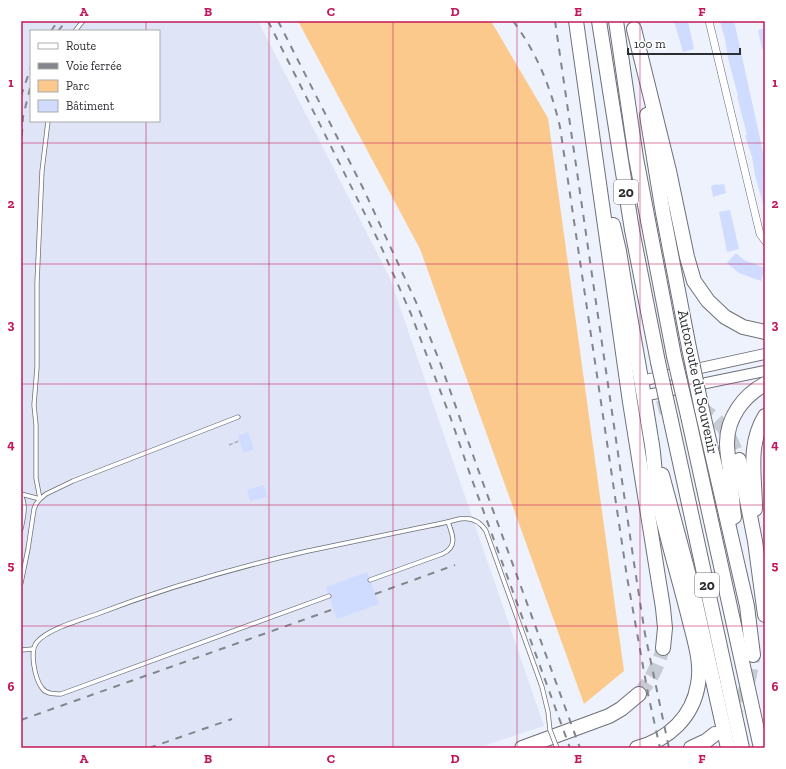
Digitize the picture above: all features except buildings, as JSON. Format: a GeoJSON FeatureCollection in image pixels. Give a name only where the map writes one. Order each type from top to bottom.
{"type":"FeatureCollection","features":[{"type":"Feature","properties":{"kind":"highway"},"geometry":{"type":"LineString","coordinates":[[576,21],[599,173],[608,252],[663,608],[665,628],[663,648]]}},
{"type":"Feature","properties":{"kind":"highway","name":"20"},"geometry":{"type":"LineString","coordinates":[[599,21],[632,230],[658,362],[742,748]]}},
{"type":"Feature","properties":{"kind":"highway","name":"Autoroute du Souvenir"},"geometry":{"type":"LineString","coordinates":[[616,21],[638,164],[674,356],[761,748]]}},
{"type":"Feature","properties":{"kind":"highway"},"geometry":{"type":"LineString","coordinates":[[633,25],[694,281],[708,301],[725,317],[743,327],[765,332]]}},
{"type":"Feature","properties":{"kind":"highway"},"geometry":{"type":"LineString","coordinates":[[633,25],[663,212],[702,410],[749,617],[753,655]]}},
{"type":"Feature","properties":{"kind":"highway"},"geometry":{"type":"LineString","coordinates":[[599,173],[619,251],[643,396],[652,409],[652,440],[659,500],[695,642],[699,664],[698,686],[692,703],[681,721],[660,740],[637,748]]}},
{"type":"Feature","properties":{"kind":"highway"},"geometry":{"type":"LineString","coordinates":[[739,573],[727,450],[728,432],[731,421],[740,405],[755,390],[765,384]]}},
{"type":"Feature","properties":{"kind":"highway"},"geometry":{"type":"LineString","coordinates":[[755,541],[753,453],[757,433],[765,416]]}},
{"type":"Feature","properties":{"kind":"highway"},"geometry":{"type":"LineString","coordinates":[[652,440],[692,584],[728,748]]}},
{"type":"Feature","properties":{"kind":"highway"},"geometry":{"type":"LineString","coordinates":[[739,460],[755,541],[765,615]]}},
{"type":"Feature","properties":{"kind":"highway"},"geometry":{"type":"LineString","coordinates":[[522,748],[609,716],[622,709],[639,694]]}},
{"type":"Feature","properties":{"kind":"highway"},"geometry":{"type":"LineString","coordinates":[[691,748],[706,741],[715,734]]}},
{"type":"Feature","properties":{"kind":"main road"},"geometry":{"type":"LineString","coordinates":[[641,381],[765,354]]}},
{"type":"Feature","properties":{"kind":"main road"},"geometry":{"type":"LineString","coordinates":[[643,396],[765,371]]}},
{"type":"Feature","properties":{"kind":"street"},"geometry":{"type":"LineString","coordinates":[[709,21],[760,234],[765,241]]}},
{"type":"Feature","properties":{"kind":"lane"},"geometry":{"type":"LineString","coordinates":[[76,30],[83,21]]}},
{"type":"Feature","properties":{"kind":"lane"},"geometry":{"type":"LineString","coordinates":[[40,499],[36,478],[36,425],[34,405],[37,367],[37,283],[42,171],[48,122]]}},
{"type":"Feature","properties":{"kind":"lane"},"geometry":{"type":"LineString","coordinates":[[21,583],[34,509],[40,499],[53,490],[73,481],[238,417]]}},
{"type":"Feature","properties":{"kind":"lane"},"geometry":{"type":"LineString","coordinates":[[21,494],[40,499]]}},
{"type":"Feature","properties":{"kind":"lane"},"geometry":{"type":"LineString","coordinates":[[21,494],[24,508],[21,529]]}},
{"type":"Feature","properties":{"kind":"lane"},"geometry":{"type":"LineString","coordinates":[[329,596],[61,694],[50,693],[42,689],[35,670],[33,649],[38,640],[64,626],[111,608],[238,568],[308,551],[468,518],[478,521],[486,531],[542,687],[548,712],[550,730],[557,748]]}},
{"type":"Feature","properties":{"kind":"lane"},"geometry":{"type":"LineString","coordinates":[[370,580],[450,550],[453,539],[448,522]]}},
{"type":"Feature","properties":{"kind":"lane"},"geometry":{"type":"LineString","coordinates":[[21,650],[33,649]]}},
{"type":"Feature","properties":{"kind":"path"},"geometry":{"type":"LineString","coordinates":[[229,445],[239,441]]}},
{"type":"Feature","properties":{"kind":"shaded area"},"geometry":{"type":"Polygon","coordinates":[[[21,21],[258,21],[390,278],[544,726],[477,748],[21,748],[21,21]]]}},
{"type":"Feature","properties":{"kind":"green space"},"geometry":{"type":"Polygon","coordinates":[[[298,21],[491,21],[548,118],[624,671],[584,704],[420,249],[298,21]]]}},
{"type":"Feature","properties":{"kind":"tunnel"},"geometry":{"type":"LineString","coordinates":[[658,408],[674,405],[687,406],[700,409],[710,414],[727,433],[739,460]]}},
{"type":"Feature","properties":{"kind":"tunnel"},"geometry":{"type":"LineString","coordinates":[[639,694],[654,673],[663,648]]}},
{"type":"Feature","properties":{"kind":"tunnel"},"geometry":{"type":"LineString","coordinates":[[730,720],[746,689],[751,672],[753,655]]}},
{"type":"Feature","properties":{"kind":"railway"},"geometry":{"type":"LineString","coordinates":[[52,30],[58,21]]}},
{"type":"Feature","properties":{"kind":"railway"},"geometry":{"type":"LineString","coordinates":[[59,30],[66,21]]}},
{"type":"Feature","properties":{"kind":"railway"},"geometry":{"type":"LineString","coordinates":[[268,21],[379,242],[411,314],[451,419],[570,748]]}},
{"type":"Feature","properties":{"kind":"railway"},"geometry":{"type":"LineString","coordinates":[[278,21],[363,188],[416,302],[441,365],[580,748]]}},
{"type":"Feature","properties":{"kind":"railway"},"geometry":{"type":"LineString","coordinates":[[513,21],[522,33],[542,71],[548,85],[560,127],[627,577],[648,694],[660,748]]}},
{"type":"Feature","properties":{"kind":"railway"},"geometry":{"type":"LineString","coordinates":[[555,21],[645,634],[669,748]]}},
{"type":"Feature","properties":{"kind":"railway"},"geometry":{"type":"LineString","coordinates":[[21,96],[30,70]]}},
{"type":"Feature","properties":{"kind":"railway"},"geometry":{"type":"LineString","coordinates":[[21,150],[23,117],[30,88]]}},
{"type":"Feature","properties":{"kind":"railway"},"geometry":{"type":"LineString","coordinates":[[375,594],[455,565]]}},
{"type":"Feature","properties":{"kind":"railway"},"geometry":{"type":"LineString","coordinates":[[21,720],[334,609]]}},
{"type":"Feature","properties":{"kind":"railway"},"geometry":{"type":"LineString","coordinates":[[149,748],[232,719]]}}]}
